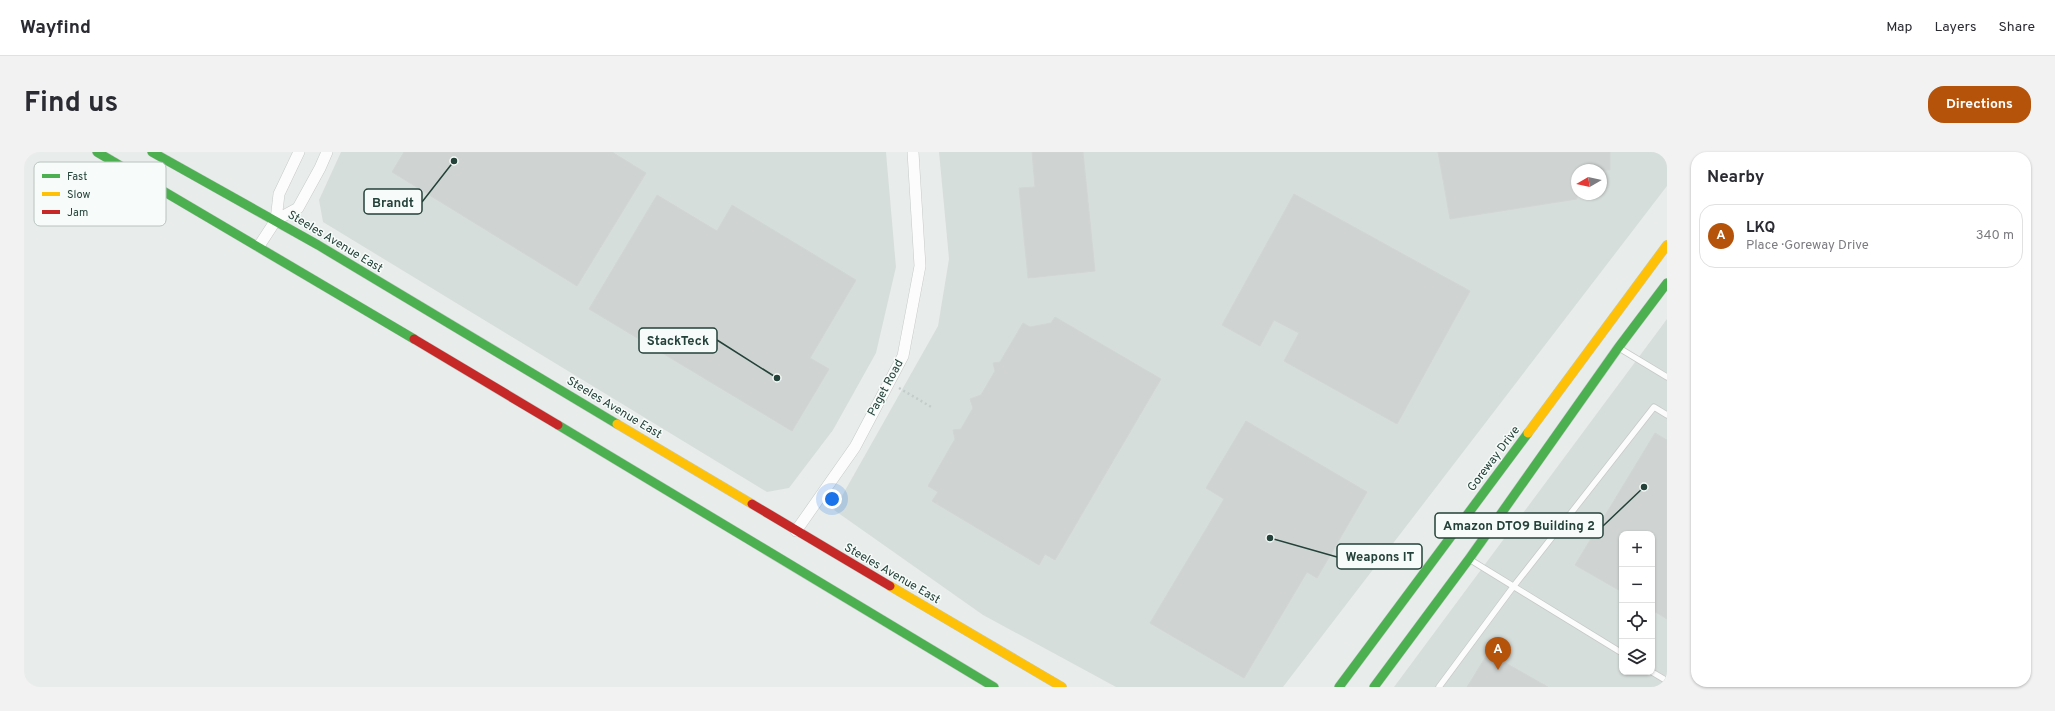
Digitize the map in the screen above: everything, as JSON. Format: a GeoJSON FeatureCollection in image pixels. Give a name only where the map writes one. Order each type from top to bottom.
{"type":"FeatureCollection","features":[{"type":"Feature","properties":{"kind":"main road"},"geometry":{"type":"LineString","coordinates":[[97,152],[114,162]]}},
{"type":"Feature","properties":{"kind":"main road","name":"Steeles Avenue East"},"geometry":{"type":"LineString","coordinates":[[152,152],[276,220],[796,531],[1062,687]]}},
{"type":"Feature","properties":{"kind":"main road"},"geometry":{"type":"LineString","coordinates":[[166,192],[259,246],[994,687]]}},
{"type":"Feature","properties":{"kind":"main road","name":"Goreway Drive"},"geometry":{"type":"LineString","coordinates":[[1339,687],[1667,245]]}},
{"type":"Feature","properties":{"kind":"main road"},"geometry":{"type":"LineString","coordinates":[[1374,687],[1469,559],[1618,348],[1667,284]]}},
{"type":"Feature","properties":{"kind":"street"},"geometry":{"type":"LineString","coordinates":[[259,246],[276,220],[279,194],[299,152]]}},
{"type":"Feature","properties":{"kind":"street"},"geometry":{"type":"LineString","coordinates":[[276,220],[298,208],[327,152]]}},
{"type":"Feature","properties":{"kind":"street","name":"Paget Road"},"geometry":{"type":"LineString","coordinates":[[796,531],[854,447],[903,356],[920,266],[913,152]]}},
{"type":"Feature","properties":{"kind":"lane"},"geometry":{"type":"LineString","coordinates":[[1618,348],[1667,377]]}},
{"type":"Feature","properties":{"kind":"lane"},"geometry":{"type":"LineString","coordinates":[[1439,687],[1513,587],[1654,407],[1667,415]]}},
{"type":"Feature","properties":{"kind":"lane"},"geometry":{"type":"LineString","coordinates":[[1469,559],[1619,652]]}},
{"type":"Feature","properties":{"kind":"lane"},"geometry":{"type":"LineString","coordinates":[[1655,674],[1667,681]]}},
{"type":"Feature","properties":{"kind":"path"},"geometry":{"type":"LineString","coordinates":[[889,382],[933,408]]}},
{"type":"Feature","properties":{"kind":"shaded area"},"geometry":{"type":"Polygon","coordinates":[[[341,152],[886,152],[896,267],[876,353],[833,430],[789,488],[767,492],[323,222],[319,200],[341,152]]]}},
{"type":"Feature","properties":{"kind":"shaded area"},"geometry":{"type":"Polygon","coordinates":[[[939,152],[1667,152],[1667,186],[1283,687],[1116,687],[983,615],[834,510],[938,326],[949,259],[939,152]]]}},
{"type":"Feature","properties":{"kind":"shaded area"},"geometry":{"type":"Polygon","coordinates":[[[1667,319],[1667,687],[1394,687],[1667,319]]]}},
{"type":"Feature","properties":{"kind":"building"},"geometry":{"type":"Polygon","coordinates":[[[404,152],[612,152],[646,173],[577,286],[392,172],[404,152]]]}},
{"type":"Feature","properties":{"kind":"building"},"geometry":{"type":"Polygon","coordinates":[[[1032,152],[1083,152],[1095,271],[1028,278],[1019,188],[1035,187],[1032,152]]]}},
{"type":"Feature","properties":{"kind":"building"},"geometry":{"type":"Polygon","coordinates":[[[1438,152],[1610,152],[1610,170],[1607,170],[1607,164],[1571,164],[1571,200],[1450,219],[1438,152]]]}},
{"type":"Feature","properties":{"kind":"building"},"geometry":{"type":"Polygon","coordinates":[[[1294,194],[1470,291],[1397,424],[1284,361],[1299,333],[1274,320],[1260,346],[1222,325],[1294,194]]]}},
{"type":"Feature","properties":{"kind":"building"},"geometry":{"type":"Polygon","coordinates":[[[657,195],[717,231],[732,205],[856,280],[810,358],[829,369],[792,431],[589,309],[657,195]]]}},
{"type":"Feature","properties":{"kind":"building"},"geometry":{"type":"Polygon","coordinates":[[[1055,317],[1161,379],[1055,560],[1045,554],[1039,565],[932,501],[938,492],[928,486],[955,439],[953,430],[961,429],[973,408],[970,399],[981,395],[995,371],[993,363],[1000,362],[1023,323],[1030,327],[1051,323],[1055,317]]]}},
{"type":"Feature","properties":{"kind":"building"},"geometry":{"type":"Polygon","coordinates":[[[1246,421],[1367,492],[1317,578],[1307,572],[1244,678],[1150,623],[1224,499],[1206,488],[1246,421]]]}},
{"type":"Feature","properties":{"kind":"building"},"geometry":{"type":"Polygon","coordinates":[[[1655,433],[1667,440],[1667,619],[1655,612],[1655,531],[1619,531],[1619,590],[1575,565],[1655,433]]]}},
{"type":"Feature","properties":{"kind":"building"},"geometry":{"type":"Polygon","coordinates":[[[1488,653],[1548,687],[1467,687],[1488,653]]]}},
{"type":"Feature","properties":{"kind":"traffic: fast"},"geometry":{"type":"LineString","coordinates":[[97,152],[114,162]]}},
{"type":"Feature","properties":{"kind":"traffic: fast"},"geometry":{"type":"LineString","coordinates":[[152,152],[318,245],[617,424]]}},
{"type":"Feature","properties":{"kind":"traffic: fast"},"geometry":{"type":"LineString","coordinates":[[166,193],[414,339]]}},
{"type":"Feature","properties":{"kind":"traffic: fast"},"geometry":{"type":"LineString","coordinates":[[1374,687],[1469,559],[1618,348],[1667,283]]}},
{"type":"Feature","properties":{"kind":"traffic: fast"},"geometry":{"type":"LineString","coordinates":[[558,425],[994,687]]}},
{"type":"Feature","properties":{"kind":"traffic: fast"},"geometry":{"type":"LineString","coordinates":[[1339,687],[1528,433]]}},
{"type":"Feature","properties":{"kind":"traffic: slow"},"geometry":{"type":"LineString","coordinates":[[1528,433],[1667,245]]}},
{"type":"Feature","properties":{"kind":"traffic: slow"},"geometry":{"type":"LineString","coordinates":[[617,424],[752,504]]}},
{"type":"Feature","properties":{"kind":"traffic: slow"},"geometry":{"type":"LineString","coordinates":[[890,586],[1062,687]]}},
{"type":"Feature","properties":{"kind":"traffic: jam"},"geometry":{"type":"LineString","coordinates":[[414,339],[558,425]]}},
{"type":"Feature","properties":{"kind":"traffic: jam"},"geometry":{"type":"LineString","coordinates":[[752,504],[890,586]]}},
{"type":"Feature","properties":{"kind":"place","name":"Brandt"},"geometry":{"type":"Point","coordinates":[454,161]}},
{"type":"Feature","properties":{"kind":"place","name":"StackTeck"},"geometry":{"type":"Point","coordinates":[777,378]}},
{"type":"Feature","properties":{"kind":"place","name":"Amazon DTO9 Building 2"},"geometry":{"type":"Point","coordinates":[1644,487]}},
{"type":"Feature","properties":{"kind":"place","name":"Weapons IT"},"geometry":{"type":"Point","coordinates":[1270,538]}},
{"type":"Feature","properties":{"kind":"place","name":"LKQ"},"geometry":{"type":"Point","coordinates":[1498,670]}}]}
